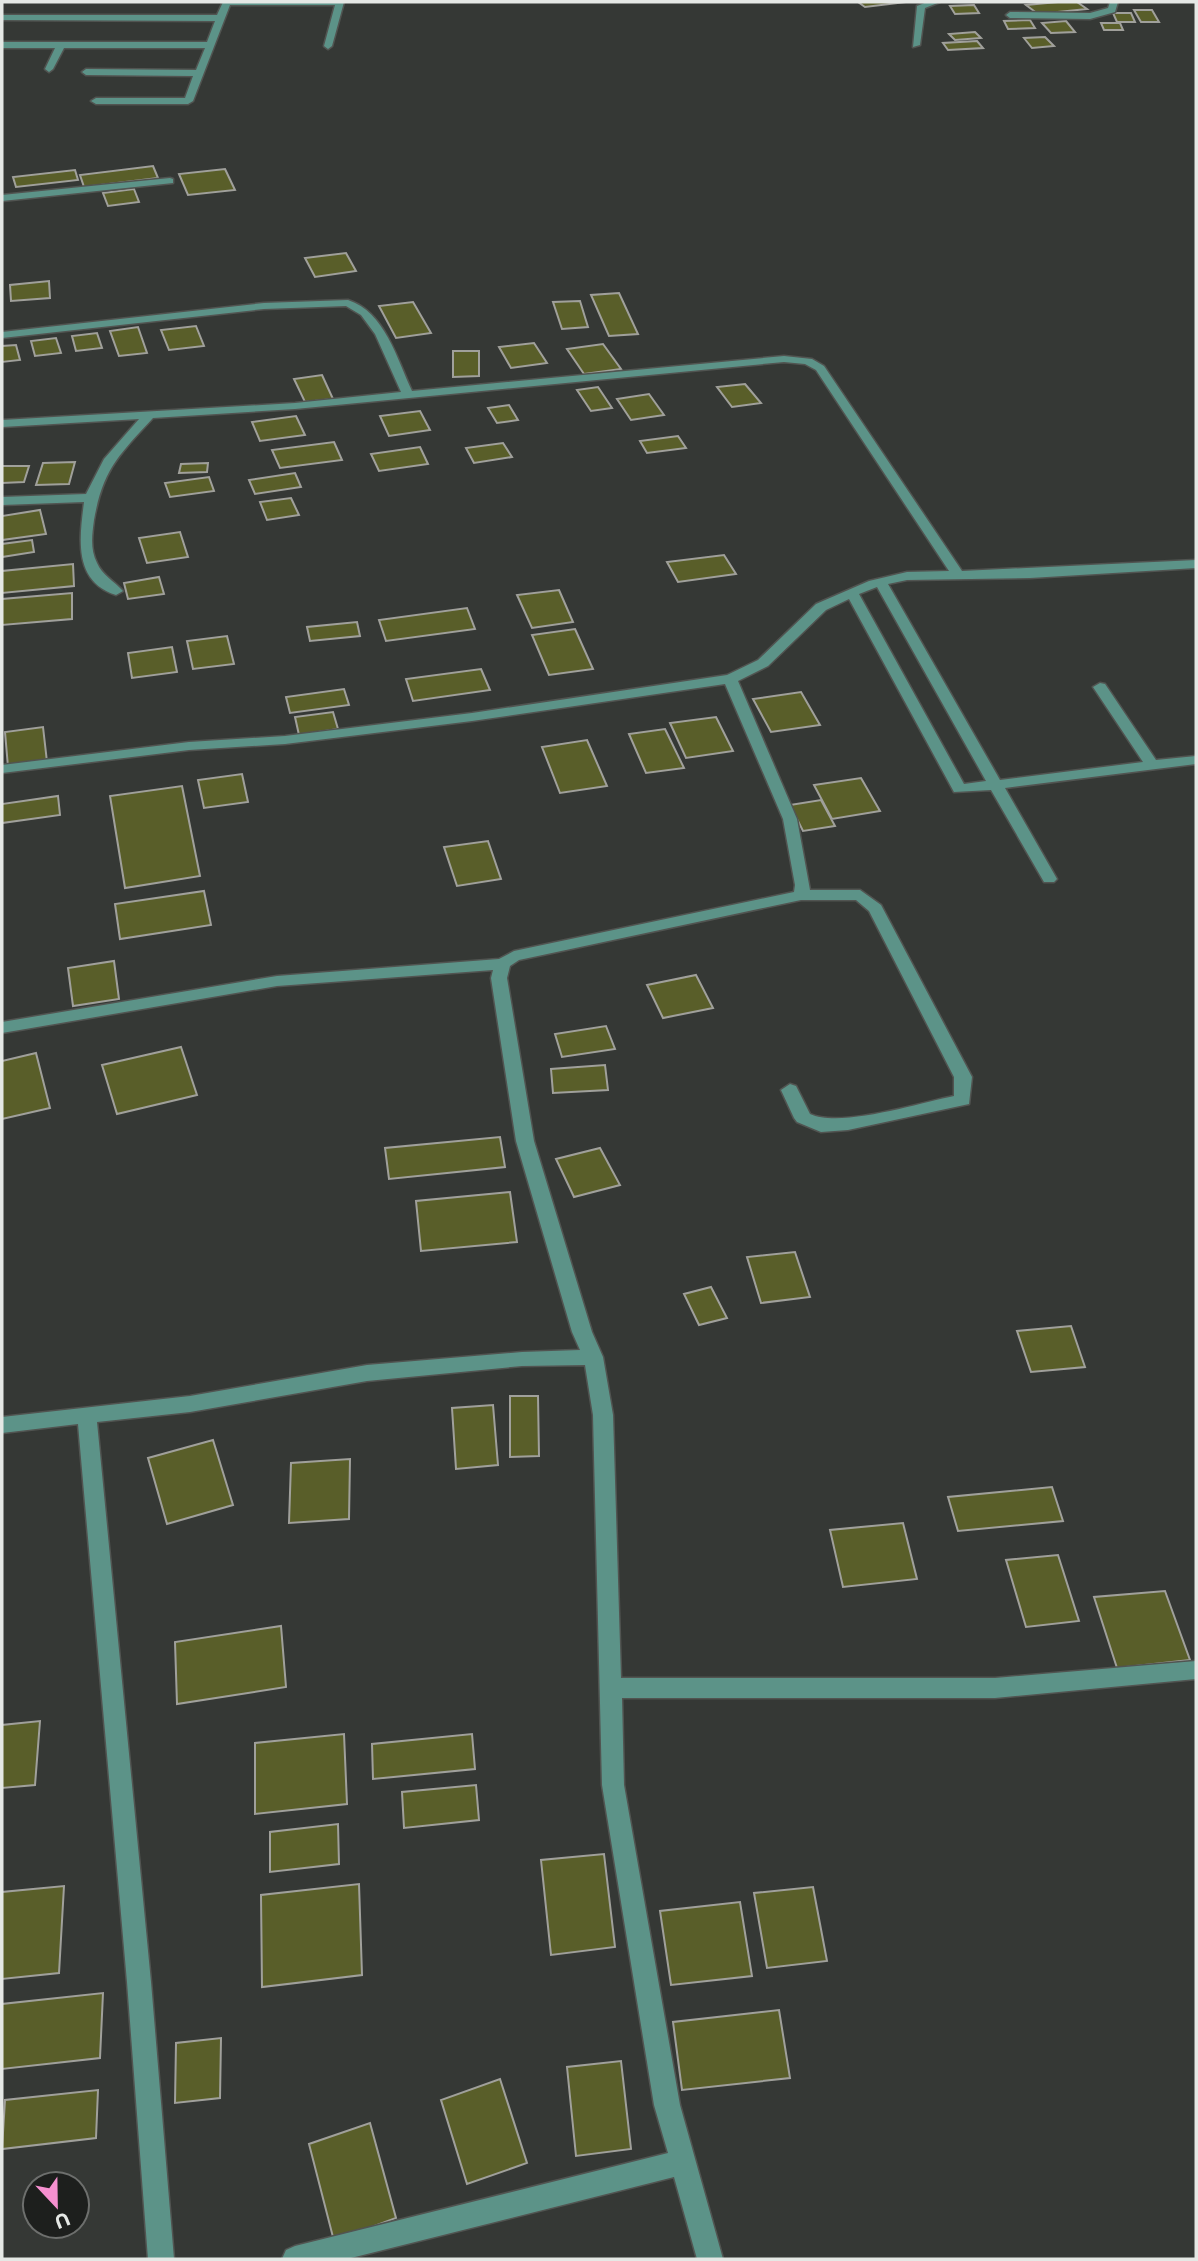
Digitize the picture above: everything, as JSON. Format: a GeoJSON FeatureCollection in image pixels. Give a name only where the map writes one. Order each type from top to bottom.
{"type":"FeatureCollection","features":[{"type":"Feature","properties":{"kind":"street"},"geometry":{"type":"LineString","coordinates":[[96,101],[188,101],[227,2],[340,2],[328,46]]}},
{"type":"Feature","properties":{"kind":"street"},"geometry":{"type":"LineString","coordinates":[[916,45],[922,6],[936,2]]}},
{"type":"Feature","properties":{"kind":"street"},"geometry":{"type":"LineString","coordinates":[[1010,15],[1090,16],[1112,10],[1114,2]]}},
{"type":"Feature","properties":{"kind":"street"},"geometry":{"type":"LineString","coordinates":[[2,17],[220,18]]}},
{"type":"Feature","properties":{"kind":"street"},"geometry":{"type":"LineString","coordinates":[[2,45],[59,49]]}},
{"type":"Feature","properties":{"kind":"street"},"geometry":{"type":"LineString","coordinates":[[2,54],[59,49],[210,46]]}},
{"type":"Feature","properties":{"kind":"street"},"geometry":{"type":"LineString","coordinates":[[49,69],[59,49]]}},
{"type":"Feature","properties":{"kind":"street"},"geometry":{"type":"LineString","coordinates":[[86,72],[199,73]]}},
{"type":"Feature","properties":{"kind":"street"},"geometry":{"type":"LineString","coordinates":[[2,198],[170,181]]}},
{"type":"Feature","properties":{"kind":"street"},"geometry":{"type":"LineString","coordinates":[[2,335],[264,306],[348,303],[365,313],[380,334],[408,395]]}},
{"type":"Feature","properties":{"kind":"street"},"geometry":{"type":"LineString","coordinates":[[2,423],[408,395],[784,359],[808,361],[820,368],[957,573]]}},
{"type":"Feature","properties":{"kind":"street"},"geometry":{"type":"LineString","coordinates":[[116,591],[98,578],[89,563],[85,538],[91,498],[108,465],[150,414]]}},
{"type":"Feature","properties":{"kind":"street"},"geometry":{"type":"LineString","coordinates":[[2,501],[91,498]]}},
{"type":"Feature","properties":{"kind":"street"},"geometry":{"type":"LineString","coordinates":[[2,769],[189,746],[285,740],[432,722],[730,679],[763,663],[821,607],[852,593],[908,576],[957,573],[1030,574],[1196,564]]}},
{"type":"Feature","properties":{"kind":"street"},"geometry":{"type":"LineString","coordinates":[[881,583],[1049,879]]}},
{"type":"Feature","properties":{"kind":"street"},"geometry":{"type":"LineString","coordinates":[[852,593],[959,789],[1196,760]]}},
{"type":"Feature","properties":{"kind":"street"},"geometry":{"type":"LineString","coordinates":[[730,679],[790,819],[803,885],[801,895]]}},
{"type":"Feature","properties":{"kind":"street"},"geometry":{"type":"LineString","coordinates":[[1100,687],[1152,765]]}},
{"type":"Feature","properties":{"kind":"street"},"geometry":{"type":"LineString","coordinates":[[2,1027],[278,981],[503,964],[514,956],[801,895],[860,895],[875,908],[963,1077],[962,1100],[848,1124],[821,1126],[803,1118],[790,1090]]}},
{"type":"Feature","properties":{"kind":"street"},"geometry":{"type":"LineString","coordinates":[[503,964],[499,978],[524,1142],[582,1332],[593,1357],[603,1415],[613,1785],[667,2105],[710,2259]]}},
{"type":"Feature","properties":{"kind":"street"},"geometry":{"type":"LineString","coordinates":[[2,1425],[190,1405],[367,1373],[522,1359],[593,1357]]}},
{"type":"Feature","properties":{"kind":"street"},"geometry":{"type":"LineString","coordinates":[[87,1417],[139,1982],[161,2259]]}},
{"type":"Feature","properties":{"kind":"street"},"geometry":{"type":"LineString","coordinates":[[610,1688],[995,1688],[1196,1671]]}},
{"type":"Feature","properties":{"kind":"street"},"geometry":{"type":"LineString","coordinates":[[295,2259],[682,2162]]}},
{"type":"Feature","properties":{"kind":"building"},"geometry":{"type":"Polygon","coordinates":[[[858,2],[906,2],[865,7],[858,2]]]}},
{"type":"Feature","properties":{"kind":"building"},"geometry":{"type":"Polygon","coordinates":[[[1077,2],[1087,9],[1038,14],[1026,5],[1077,2]]]}},
{"type":"Feature","properties":{"kind":"building"},"geometry":{"type":"Polygon","coordinates":[[[974,5],[979,13],[955,14],[950,6],[974,5]]]}},
{"type":"Feature","properties":{"kind":"building"},"geometry":{"type":"Polygon","coordinates":[[[1134,10],[1152,10],[1159,22],[1141,22],[1134,10]]]}},
{"type":"Feature","properties":{"kind":"building"},"geometry":{"type":"Polygon","coordinates":[[[1113,13],[1131,13],[1135,22],[1117,22],[1113,13]]]}},
{"type":"Feature","properties":{"kind":"building"},"geometry":{"type":"Polygon","coordinates":[[[1030,20],[1035,28],[1008,29],[1004,21],[1030,20]]]}},
{"type":"Feature","properties":{"kind":"building"},"geometry":{"type":"Polygon","coordinates":[[[1066,21],[1075,32],[1051,33],[1042,23],[1066,21]]]}},
{"type":"Feature","properties":{"kind":"building"},"geometry":{"type":"Polygon","coordinates":[[[1101,23],[1120,23],[1123,30],[1104,30],[1101,23]]]}},
{"type":"Feature","properties":{"kind":"building"},"geometry":{"type":"Polygon","coordinates":[[[975,32],[981,38],[955,40],[949,34],[975,32]]]}},
{"type":"Feature","properties":{"kind":"building"},"geometry":{"type":"Polygon","coordinates":[[[1045,37],[1054,46],[1032,48],[1024,38],[1045,37]]]}},
{"type":"Feature","properties":{"kind":"building"},"geometry":{"type":"Polygon","coordinates":[[[977,41],[983,48],[948,50],[943,43],[977,41]]]}},
{"type":"Feature","properties":{"kind":"building"},"geometry":{"type":"Polygon","coordinates":[[[153,166],[158,178],[84,187],[80,175],[153,166]]]}},
{"type":"Feature","properties":{"kind":"building"},"geometry":{"type":"Polygon","coordinates":[[[225,169],[235,190],[188,195],[179,174],[225,169]]]}},
{"type":"Feature","properties":{"kind":"building"},"geometry":{"type":"Polygon","coordinates":[[[75,170],[78,180],[16,187],[13,177],[75,170]]]}},
{"type":"Feature","properties":{"kind":"building"},"geometry":{"type":"Polygon","coordinates":[[[134,189],[139,202],[108,206],[103,193],[134,189]]]}},
{"type":"Feature","properties":{"kind":"building"},"geometry":{"type":"Polygon","coordinates":[[[346,253],[356,271],[315,277],[305,258],[346,253]]]}},
{"type":"Feature","properties":{"kind":"building"},"geometry":{"type":"Polygon","coordinates":[[[49,281],[50,298],[11,301],[10,285],[49,281]]]}},
{"type":"Feature","properties":{"kind":"building"},"geometry":{"type":"Polygon","coordinates":[[[619,293],[638,334],[609,336],[591,295],[619,293]]]}},
{"type":"Feature","properties":{"kind":"building"},"geometry":{"type":"Polygon","coordinates":[[[580,301],[588,327],[562,329],[553,302],[580,301]]]}},
{"type":"Feature","properties":{"kind":"building"},"geometry":{"type":"Polygon","coordinates":[[[413,302],[431,333],[396,338],[379,306],[413,302]]]}},
{"type":"Feature","properties":{"kind":"building"},"geometry":{"type":"Polygon","coordinates":[[[196,326],[204,346],[169,350],[161,330],[196,326]]]}},
{"type":"Feature","properties":{"kind":"building"},"geometry":{"type":"Polygon","coordinates":[[[138,327],[147,353],[119,356],[110,331],[138,327]]]}},
{"type":"Feature","properties":{"kind":"building"},"geometry":{"type":"Polygon","coordinates":[[[97,333],[102,348],[76,351],[72,336],[97,333]]]}},
{"type":"Feature","properties":{"kind":"building"},"geometry":{"type":"Polygon","coordinates":[[[56,338],[61,353],[35,356],[31,341],[56,338]]]}},
{"type":"Feature","properties":{"kind":"building"},"geometry":{"type":"Polygon","coordinates":[[[534,343],[547,363],[511,368],[499,347],[534,343]]]}},
{"type":"Feature","properties":{"kind":"building"},"geometry":{"type":"Polygon","coordinates":[[[603,344],[621,369],[584,374],[567,349],[603,344]]]}},
{"type":"Feature","properties":{"kind":"building"},"geometry":{"type":"Polygon","coordinates":[[[16,345],[20,360],[2,362],[2,346],[16,345]]]}},
{"type":"Feature","properties":{"kind":"building"},"geometry":{"type":"Polygon","coordinates":[[[453,351],[479,351],[479,376],[453,377],[453,351]]]}},
{"type":"Feature","properties":{"kind":"building"},"geometry":{"type":"Polygon","coordinates":[[[322,375],[333,399],[305,402],[294,379],[322,375]]]}},
{"type":"Feature","properties":{"kind":"building"},"geometry":{"type":"Polygon","coordinates":[[[745,384],[761,403],[732,407],[717,387],[745,384]]]}},
{"type":"Feature","properties":{"kind":"building"},"geometry":{"type":"Polygon","coordinates":[[[598,387],[612,408],[591,411],[577,390],[598,387]]]}},
{"type":"Feature","properties":{"kind":"building"},"geometry":{"type":"Polygon","coordinates":[[[649,394],[664,415],[631,420],[617,399],[649,394]]]}},
{"type":"Feature","properties":{"kind":"building"},"geometry":{"type":"Polygon","coordinates":[[[509,405],[518,420],[497,423],[488,408],[509,405]]]}},
{"type":"Feature","properties":{"kind":"building"},"geometry":{"type":"Polygon","coordinates":[[[420,411],[430,430],[389,436],[380,416],[420,411]]]}},
{"type":"Feature","properties":{"kind":"building"},"geometry":{"type":"Polygon","coordinates":[[[296,416],[305,435],[260,441],[252,422],[296,416]]]}},
{"type":"Feature","properties":{"kind":"building"},"geometry":{"type":"Polygon","coordinates":[[[678,436],[686,448],[647,453],[640,441],[678,436]]]}},
{"type":"Feature","properties":{"kind":"building"},"geometry":{"type":"Polygon","coordinates":[[[334,442],[342,460],[280,468],[272,450],[334,442]]]}},
{"type":"Feature","properties":{"kind":"building"},"geometry":{"type":"Polygon","coordinates":[[[503,443],[512,457],[474,463],[466,448],[503,443]]]}},
{"type":"Feature","properties":{"kind":"building"},"geometry":{"type":"Polygon","coordinates":[[[420,447],[428,464],[379,471],[371,454],[420,447]]]}},
{"type":"Feature","properties":{"kind":"building"},"geometry":{"type":"Polygon","coordinates":[[[75,462],[69,484],[36,485],[43,463],[75,462]]]}},
{"type":"Feature","properties":{"kind":"building"},"geometry":{"type":"Polygon","coordinates":[[[208,463],[207,472],[179,473],[181,464],[208,463]]]}},
{"type":"Feature","properties":{"kind":"building"},"geometry":{"type":"Polygon","coordinates":[[[2,466],[29,466],[24,482],[2,483],[2,466]]]}},
{"type":"Feature","properties":{"kind":"building"},"geometry":{"type":"Polygon","coordinates":[[[295,473],[301,487],[255,494],[249,480],[295,473]]]}},
{"type":"Feature","properties":{"kind":"building"},"geometry":{"type":"Polygon","coordinates":[[[209,477],[214,491],[170,497],[165,483],[209,477]]]}},
{"type":"Feature","properties":{"kind":"building"},"geometry":{"type":"Polygon","coordinates":[[[291,498],[299,515],[267,520],[260,502],[291,498]]]}},
{"type":"Feature","properties":{"kind":"building"},"geometry":{"type":"Polygon","coordinates":[[[40,510],[46,534],[2,540],[2,516],[40,510]]]}},
{"type":"Feature","properties":{"kind":"building"},"geometry":{"type":"Polygon","coordinates":[[[180,532],[188,557],[147,563],[139,538],[180,532]]]}},
{"type":"Feature","properties":{"kind":"building"},"geometry":{"type":"Polygon","coordinates":[[[32,540],[34,552],[2,557],[2,544],[32,540]]]}},
{"type":"Feature","properties":{"kind":"building"},"geometry":{"type":"Polygon","coordinates":[[[724,555],[736,574],[678,582],[667,562],[724,555]]]}},
{"type":"Feature","properties":{"kind":"building"},"geometry":{"type":"Polygon","coordinates":[[[73,564],[74,586],[2,593],[2,571],[73,564]]]}},
{"type":"Feature","properties":{"kind":"building"},"geometry":{"type":"Polygon","coordinates":[[[159,577],[164,594],[128,599],[124,583],[159,577]]]}},
{"type":"Feature","properties":{"kind":"building"},"geometry":{"type":"Polygon","coordinates":[[[559,590],[573,622],[532,628],[517,595],[559,590]]]}},
{"type":"Feature","properties":{"kind":"building"},"geometry":{"type":"Polygon","coordinates":[[[72,593],[72,619],[2,625],[2,599],[72,593]]]}},
{"type":"Feature","properties":{"kind":"building"},"geometry":{"type":"Polygon","coordinates":[[[467,608],[475,629],[386,641],[379,620],[467,608]]]}},
{"type":"Feature","properties":{"kind":"building"},"geometry":{"type":"Polygon","coordinates":[[[357,622],[360,636],[310,641],[307,627],[357,622]]]}},
{"type":"Feature","properties":{"kind":"building"},"geometry":{"type":"Polygon","coordinates":[[[575,629],[593,669],[549,675],[532,635],[575,629]]]}},
{"type":"Feature","properties":{"kind":"building"},"geometry":{"type":"Polygon","coordinates":[[[227,636],[234,664],[193,669],[187,641],[227,636]]]}},
{"type":"Feature","properties":{"kind":"building"},"geometry":{"type":"Polygon","coordinates":[[[172,647],[177,672],[132,678],[128,653],[172,647]]]}},
{"type":"Feature","properties":{"kind":"building"},"geometry":{"type":"Polygon","coordinates":[[[481,669],[490,690],[413,701],[406,679],[481,669]]]}},
{"type":"Feature","properties":{"kind":"building"},"geometry":{"type":"Polygon","coordinates":[[[344,689],[349,705],[290,713],[286,697],[344,689]]]}},
{"type":"Feature","properties":{"kind":"building"},"geometry":{"type":"Polygon","coordinates":[[[801,692],[820,725],[771,732],[753,699],[801,692]]]}},
{"type":"Feature","properties":{"kind":"building"},"geometry":{"type":"Polygon","coordinates":[[[333,712],[338,729],[299,735],[295,717],[333,712]]]}},
{"type":"Feature","properties":{"kind":"building"},"geometry":{"type":"Polygon","coordinates":[[[716,717],[733,751],[686,758],[670,723],[716,717]]]}},
{"type":"Feature","properties":{"kind":"building"},"geometry":{"type":"Polygon","coordinates":[[[43,727],[47,762],[8,767],[5,732],[43,727]]]}},
{"type":"Feature","properties":{"kind":"building"},"geometry":{"type":"Polygon","coordinates":[[[665,729],[684,768],[646,773],[629,734],[665,729]]]}},
{"type":"Feature","properties":{"kind":"building"},"geometry":{"type":"Polygon","coordinates":[[[587,740],[607,786],[560,793],[542,747],[587,740]]]}},
{"type":"Feature","properties":{"kind":"building"},"geometry":{"type":"Polygon","coordinates":[[[242,774],[248,802],[204,808],[198,780],[242,774]]]}},
{"type":"Feature","properties":{"kind":"building"},"geometry":{"type":"Polygon","coordinates":[[[861,778],[880,811],[832,819],[814,785],[861,778]]]}},
{"type":"Feature","properties":{"kind":"building"},"geometry":{"type":"Polygon","coordinates":[[[182,786],[200,876],[125,888],[110,796],[182,786]]]}},
{"type":"Feature","properties":{"kind":"building"},"geometry":{"type":"Polygon","coordinates":[[[58,796],[60,815],[2,823],[2,804],[58,796]]]}},
{"type":"Feature","properties":{"kind":"building"},"geometry":{"type":"Polygon","coordinates":[[[821,800],[835,826],[803,831],[790,805],[821,800]]]}},
{"type":"Feature","properties":{"kind":"building"},"geometry":{"type":"Polygon","coordinates":[[[488,841],[501,879],[457,886],[444,847],[488,841]]]}},
{"type":"Feature","properties":{"kind":"building"},"geometry":{"type":"Polygon","coordinates":[[[204,891],[211,925],[120,939],[115,904],[204,891]]]}},
{"type":"Feature","properties":{"kind":"building"},"geometry":{"type":"Polygon","coordinates":[[[114,961],[119,999],[73,1006],[68,968],[114,961]]]}},
{"type":"Feature","properties":{"kind":"building"},"geometry":{"type":"Polygon","coordinates":[[[696,975],[713,1008],[663,1018],[647,985],[696,975]]]}},
{"type":"Feature","properties":{"kind":"building"},"geometry":{"type":"Polygon","coordinates":[[[606,1026],[615,1049],[562,1057],[555,1034],[606,1026]]]}},
{"type":"Feature","properties":{"kind":"building"},"geometry":{"type":"Polygon","coordinates":[[[181,1047],[197,1095],[117,1114],[102,1065],[181,1047]]]}},
{"type":"Feature","properties":{"kind":"building"},"geometry":{"type":"Polygon","coordinates":[[[36,1053],[50,1108],[2,1119],[2,1061],[36,1053]]]}},
{"type":"Feature","properties":{"kind":"building"},"geometry":{"type":"Polygon","coordinates":[[[605,1065],[608,1090],[553,1093],[551,1069],[605,1065]]]}},
{"type":"Feature","properties":{"kind":"building"},"geometry":{"type":"Polygon","coordinates":[[[500,1137],[505,1167],[389,1179],[385,1148],[500,1137]]]}},
{"type":"Feature","properties":{"kind":"building"},"geometry":{"type":"Polygon","coordinates":[[[600,1148],[620,1185],[574,1197],[556,1159],[600,1148]]]}},
{"type":"Feature","properties":{"kind":"building"},"geometry":{"type":"Polygon","coordinates":[[[510,1192],[517,1242],[421,1251],[416,1201],[510,1192]]]}},
{"type":"Feature","properties":{"kind":"building"},"geometry":{"type":"Polygon","coordinates":[[[795,1252],[810,1297],[761,1303],[747,1257],[795,1252]]]}},
{"type":"Feature","properties":{"kind":"building"},"geometry":{"type":"Polygon","coordinates":[[[711,1287],[727,1318],[699,1325],[684,1294],[711,1287]]]}},
{"type":"Feature","properties":{"kind":"building"},"geometry":{"type":"Polygon","coordinates":[[[1071,1326],[1085,1367],[1031,1372],[1017,1331],[1071,1326]]]}},
{"type":"Feature","properties":{"kind":"building"},"geometry":{"type":"Polygon","coordinates":[[[510,1396],[538,1396],[539,1456],[510,1457],[510,1396]]]}},
{"type":"Feature","properties":{"kind":"building"},"geometry":{"type":"Polygon","coordinates":[[[493,1405],[498,1465],[456,1469],[452,1408],[493,1405]]]}},
{"type":"Feature","properties":{"kind":"building"},"geometry":{"type":"Polygon","coordinates":[[[213,1440],[233,1505],[167,1524],[148,1458],[213,1440]]]}},
{"type":"Feature","properties":{"kind":"building"},"geometry":{"type":"Polygon","coordinates":[[[350,1459],[349,1519],[289,1523],[291,1463],[350,1459]]]}},
{"type":"Feature","properties":{"kind":"building"},"geometry":{"type":"Polygon","coordinates":[[[1052,1487],[1063,1521],[958,1531],[948,1497],[1052,1487]]]}},
{"type":"Feature","properties":{"kind":"building"},"geometry":{"type":"Polygon","coordinates":[[[903,1523],[917,1579],[843,1587],[830,1530],[903,1523]]]}},
{"type":"Feature","properties":{"kind":"building"},"geometry":{"type":"Polygon","coordinates":[[[1058,1555],[1079,1621],[1026,1627],[1006,1560],[1058,1555]]]}},
{"type":"Feature","properties":{"kind":"building"},"geometry":{"type":"Polygon","coordinates":[[[1165,1591],[1190,1660],[1117,1668],[1094,1597],[1165,1591]]]}},
{"type":"Feature","properties":{"kind":"building"},"geometry":{"type":"Polygon","coordinates":[[[281,1626],[286,1687],[177,1704],[175,1642],[281,1626]]]}},
{"type":"Feature","properties":{"kind":"building"},"geometry":{"type":"Polygon","coordinates":[[[40,1721],[35,1785],[2,1788],[2,1725],[40,1721]]]}},
{"type":"Feature","properties":{"kind":"building"},"geometry":{"type":"Polygon","coordinates":[[[344,1734],[347,1804],[255,1814],[255,1743],[344,1734]]]}},
{"type":"Feature","properties":{"kind":"building"},"geometry":{"type":"Polygon","coordinates":[[[472,1734],[475,1769],[373,1779],[372,1744],[472,1734]]]}},
{"type":"Feature","properties":{"kind":"building"},"geometry":{"type":"Polygon","coordinates":[[[476,1785],[479,1820],[404,1828],[402,1792],[476,1785]]]}},
{"type":"Feature","properties":{"kind":"building"},"geometry":{"type":"Polygon","coordinates":[[[338,1824],[339,1864],[270,1872],[270,1832],[338,1824]]]}},
{"type":"Feature","properties":{"kind":"building"},"geometry":{"type":"Polygon","coordinates":[[[604,1854],[615,1947],[551,1955],[541,1860],[604,1854]]]}},
{"type":"Feature","properties":{"kind":"building"},"geometry":{"type":"Polygon","coordinates":[[[359,1884],[362,1975],[262,1987],[261,1895],[359,1884]]]}},
{"type":"Feature","properties":{"kind":"building"},"geometry":{"type":"Polygon","coordinates":[[[64,1886],[59,1973],[2,1979],[2,1892],[64,1886]]]}},
{"type":"Feature","properties":{"kind":"building"},"geometry":{"type":"Polygon","coordinates":[[[813,1887],[827,1961],[767,1968],[754,1893],[813,1887]]]}},
{"type":"Feature","properties":{"kind":"building"},"geometry":{"type":"Polygon","coordinates":[[[740,1902],[752,1976],[671,1985],[660,1911],[740,1902]]]}},
{"type":"Feature","properties":{"kind":"building"},"geometry":{"type":"Polygon","coordinates":[[[103,1993],[100,2058],[2,2069],[2,2004],[103,1993]]]}},
{"type":"Feature","properties":{"kind":"building"},"geometry":{"type":"Polygon","coordinates":[[[779,2010],[790,2078],[682,2090],[673,2022],[779,2010]]]}},
{"type":"Feature","properties":{"kind":"building"},"geometry":{"type":"Polygon","coordinates":[[[221,2038],[220,2098],[175,2103],[176,2043],[221,2038]]]}},
{"type":"Feature","properties":{"kind":"building"},"geometry":{"type":"Polygon","coordinates":[[[621,2061],[631,2149],[576,2156],[567,2067],[621,2061]]]}},
{"type":"Feature","properties":{"kind":"building"},"geometry":{"type":"Polygon","coordinates":[[[500,2079],[527,2163],[467,2184],[441,2100],[500,2079]]]}},
{"type":"Feature","properties":{"kind":"building"},"geometry":{"type":"Polygon","coordinates":[[[98,2090],[96,2138],[2,2149],[5,2100],[98,2090]]]}},
{"type":"Feature","properties":{"kind":"building"},"geometry":{"type":"Polygon","coordinates":[[[370,2123],[396,2218],[334,2241],[309,2144],[370,2123]]]}}]}
